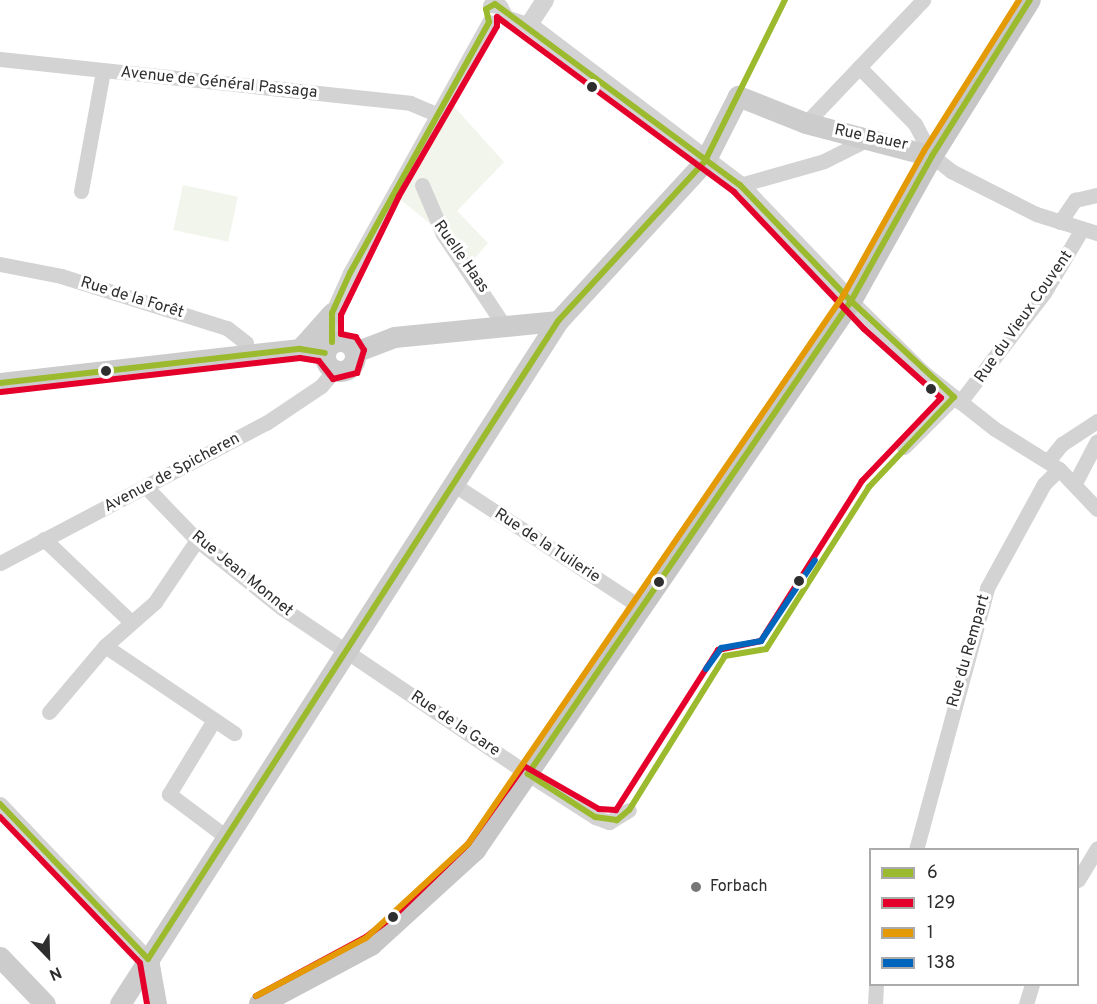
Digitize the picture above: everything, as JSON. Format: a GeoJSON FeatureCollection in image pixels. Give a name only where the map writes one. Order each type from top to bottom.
{"type":"FeatureCollection","features":[{"type":"Feature","properties":{"kind":"main road"},"geometry":{"type":"LineString","coordinates":[[260,1004],[371,945],[401,922],[475,850],[851,301],[932,156],[1030,0]]}},
{"type":"Feature","properties":{"kind":"main road","name":"Rue Bauer"},"geometry":{"type":"LineString","coordinates":[[705,161],[738,96],[806,123],[932,156]]}},
{"type":"Feature","properties":{"kind":"main road"},"geometry":{"type":"LineString","coordinates":[[120,1004],[225,836],[558,321],[705,161]]}},
{"type":"Feature","properties":{"kind":"main road"},"geometry":{"type":"LineString","coordinates":[[300,349],[332,313]]}},
{"type":"Feature","properties":{"kind":"main road"},"geometry":{"type":"LineString","coordinates":[[0,383],[300,349],[331,355],[352,366],[355,352],[394,337],[558,321]]}},
{"type":"Feature","properties":{"kind":"main road"},"geometry":{"type":"LineString","coordinates":[[505,327],[534,358]]}},
{"type":"Feature","properties":{"kind":"main road"},"geometry":{"type":"LineString","coordinates":[[0,957],[45,1004]]}},
{"type":"Feature","properties":{"kind":"main road"},"geometry":{"type":"LineString","coordinates":[[148,959],[156,1004]]}},
{"type":"Feature","properties":{"kind":"street"},"geometry":{"type":"LineString","coordinates":[[529,25],[545,0]]}},
{"type":"Feature","properties":{"kind":"street"},"geometry":{"type":"LineString","coordinates":[[806,123],[923,0]]}},
{"type":"Feature","properties":{"kind":"street"},"geometry":{"type":"LineString","coordinates":[[489,22],[484,13],[488,2],[500,6],[506,17],[529,25],[705,161],[740,185],[851,301],[957,399],[1053,465],[1075,483],[1097,509]]}},
{"type":"Feature","properties":{"kind":"street"},"geometry":{"type":"LineString","coordinates":[[489,22],[499,23],[506,17]]}},
{"type":"Feature","properties":{"kind":"street"},"geometry":{"type":"LineString","coordinates":[[331,355],[332,313],[436,114],[489,22]]}},
{"type":"Feature","properties":{"kind":"street","name":"Avenue de Général Passaga"},"geometry":{"type":"LineString","coordinates":[[0,59],[410,103],[436,114]]}},
{"type":"Feature","properties":{"kind":"street"},"geometry":{"type":"LineString","coordinates":[[859,67],[915,124],[932,156]]}},
{"type":"Feature","properties":{"kind":"street"},"geometry":{"type":"LineString","coordinates":[[81,191],[104,71]]}},
{"type":"Feature","properties":{"kind":"street"},"geometry":{"type":"LineString","coordinates":[[740,185],[824,161],[866,140]]}},
{"type":"Feature","properties":{"kind":"street","name":"Rue Bauer"},"geometry":{"type":"LineString","coordinates":[[932,156],[962,176],[1060,222],[1090,231]]}},
{"type":"Feature","properties":{"kind":"street","name":"Ruelle Haas"},"geometry":{"type":"LineString","coordinates":[[422,185],[443,234],[505,327]]}},
{"type":"Feature","properties":{"kind":"street"},"geometry":{"type":"LineString","coordinates":[[1060,222],[1075,200],[1097,195]]}},
{"type":"Feature","properties":{"kind":"street","name":"Rue du Vieux Couvent"},"geometry":{"type":"LineString","coordinates":[[904,447],[957,399],[1044,293],[1090,231]]}},
{"type":"Feature","properties":{"kind":"street","name":"Rue de la Forêt"},"geometry":{"type":"LineString","coordinates":[[0,264],[61,276],[227,328],[246,343],[247,355]]}},
{"type":"Feature","properties":{"kind":"street","name":"Avenue de Spicheren"},"geometry":{"type":"LineString","coordinates":[[0,563],[279,414],[331,355]]}},
{"type":"Feature","properties":{"kind":"street","name":"Rue du Rempart"},"geometry":{"type":"LineString","coordinates":[[916,848],[987,588],[1044,484],[1062,444],[1097,421]]}},
{"type":"Feature","properties":{"kind":"street"},"geometry":{"type":"LineString","coordinates":[[1075,483],[1097,441]]}},
{"type":"Feature","properties":{"kind":"street","name":"Rue de la Tuilerie"},"geometry":{"type":"LineString","coordinates":[[453,483],[642,608]]}},
{"type":"Feature","properties":{"kind":"street","name":"Rue Jean Monnet"},"geometry":{"type":"LineString","coordinates":[[146,487],[197,540],[346,651]]}},
{"type":"Feature","properties":{"kind":"street"},"geometry":{"type":"LineString","coordinates":[[44,539],[130,621]]}},
{"type":"Feature","properties":{"kind":"street"},"geometry":{"type":"LineString","coordinates":[[49,712],[105,646],[130,621],[155,602],[197,540]]}},
{"type":"Feature","properties":{"kind":"street"},"geometry":{"type":"LineString","coordinates":[[105,646],[234,733]]}},
{"type":"Feature","properties":{"kind":"street","name":"Rue de la Gare"},"geometry":{"type":"LineString","coordinates":[[346,651],[595,817],[609,822],[629,810]]}},
{"type":"Feature","properties":{"kind":"street"},"geometry":{"type":"LineString","coordinates":[[214,720],[169,795],[225,836]]}},
{"type":"Feature","properties":{"kind":"street"},"geometry":{"type":"LineString","coordinates":[[0,804],[148,959]]}},
{"type":"Feature","properties":{"kind":"street"},"geometry":{"type":"LineString","coordinates":[[1079,877],[1097,848]]}},
{"type":"Feature","properties":{"kind":"street"},"geometry":{"type":"LineString","coordinates":[[875,1004],[876,986]]}},
{"type":"Feature","properties":{"kind":"street"},"geometry":{"type":"LineString","coordinates":[[1026,1004],[1031,986]]}},
{"type":"Feature","properties":{"kind":"shaded area"},"geometry":{"type":"Polygon","coordinates":[[[450,102],[504,162],[457,211],[488,243],[467,267],[443,234],[391,192],[450,102]]]}},
{"type":"Feature","properties":{"kind":"shaded area"},"geometry":{"type":"Polygon","coordinates":[[[183,185],[238,197],[228,242],[173,230],[183,185]]]}},
{"type":"Feature","properties":{"kind":"transit line","name":"6"},"geometry":{"type":"LineString","coordinates":[[0,804],[148,959],[558,321],[705,161],[785,0]]}},
{"type":"Feature","properties":{"kind":"transit line","name":"1"},"geometry":{"type":"LineString","coordinates":[[256,996],[366,938],[468,844],[843,296],[924,151],[1019,0]]}},
{"type":"Feature","properties":{"kind":"transit line","name":"6"},"geometry":{"type":"LineString","coordinates":[[851,301],[932,156],[1030,0]]}},
{"type":"Feature","properties":{"kind":"transit line","name":"6"},"geometry":{"type":"LineString","coordinates":[[332,342],[332,313],[350,273],[489,22],[486,9],[495,4],[740,185],[851,301]]}},
{"type":"Feature","properties":{"kind":"transit line","name":"129"},"geometry":{"type":"LineString","coordinates":[[1,392],[300,358],[319,361],[333,379],[357,373],[364,350],[356,337],[341,334],[341,315],[399,196],[497,26],[497,17],[734,192],[864,329],[941,398],[862,481],[761,641],[718,650],[616,810],[599,809],[524,766],[468,844],[395,915],[366,937],[256,996]]}},
{"type":"Feature","properties":{"kind":"transit line","name":"6"},"geometry":{"type":"LineString","coordinates":[[851,301],[954,397],[869,487],[766,649],[725,656],[629,810],[617,820],[595,817],[528,774],[851,301]]}},
{"type":"Feature","properties":{"kind":"transit line","name":"6"},"geometry":{"type":"LineString","coordinates":[[0,383],[300,349],[325,353]]}},
{"type":"Feature","properties":{"kind":"transit line","name":"138"},"geometry":{"type":"LineString","coordinates":[[706,669],[721,648],[761,641],[815,560]]}},
{"type":"Feature","properties":{"kind":"transit line","name":"129"},"geometry":{"type":"LineString","coordinates":[[0,817],[140,963],[147,1004]]}},
{"type":"Feature","properties":{"kind":"place","name":"Forbach"},"geometry":{"type":"Point","coordinates":[696,887]}}]}
